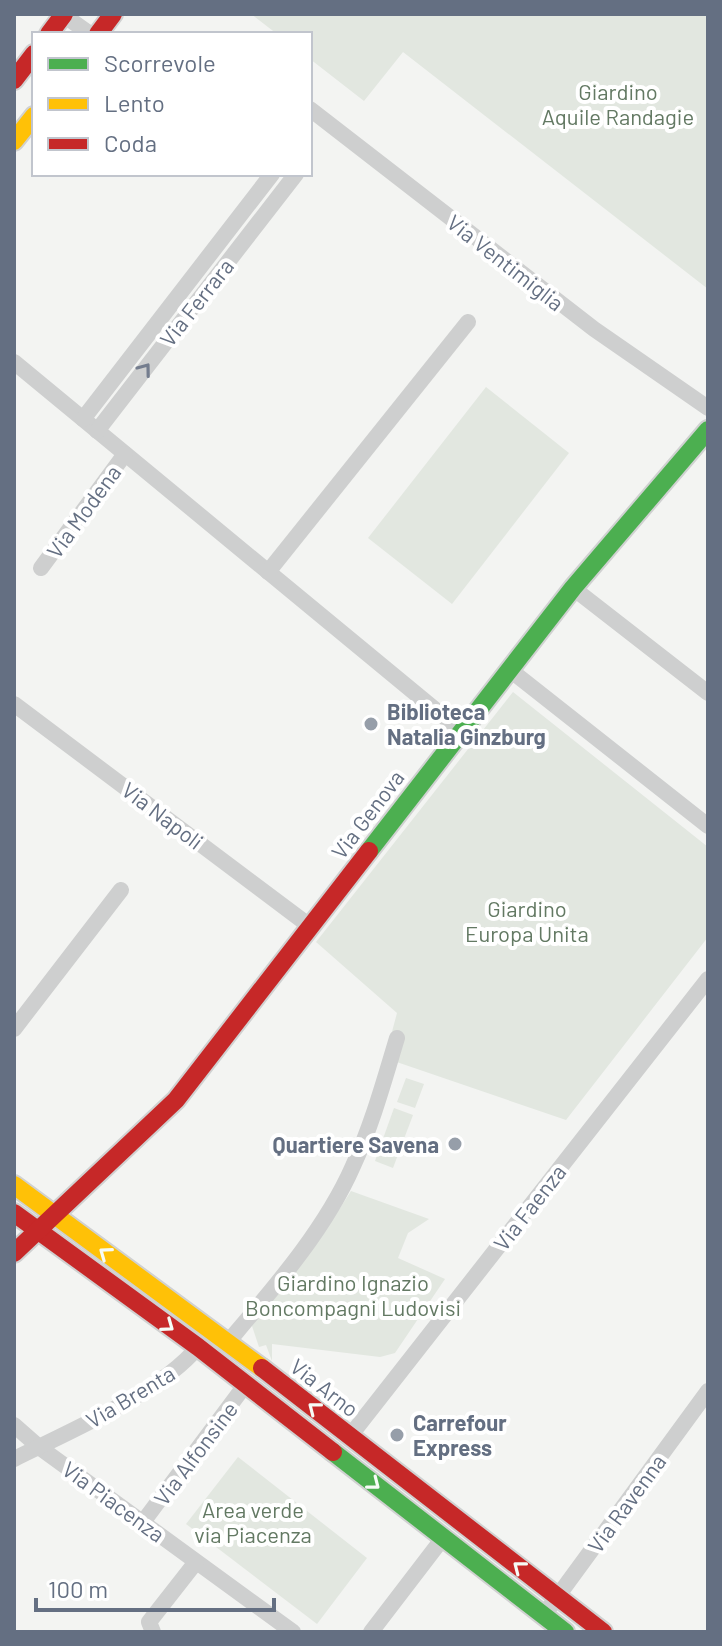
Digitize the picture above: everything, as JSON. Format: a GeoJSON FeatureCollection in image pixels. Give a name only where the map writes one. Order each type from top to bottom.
{"type":"FeatureCollection","features":[{"type":"Feature","properties":{"kind":"street"},"geometry":{"type":"LineString","coordinates":[[50,32],[63,14],[87,32]]}},
{"type":"Feature","properties":{"kind":"street"},"geometry":{"type":"LineString","coordinates":[[100,32],[113,14]]}},
{"type":"Feature","properties":{"kind":"street"},"geometry":{"type":"LineString","coordinates":[[14,80],[32,57]]}},
{"type":"Feature","properties":{"kind":"street","name":"Via Ventimiglia"},"geometry":{"type":"LineString","coordinates":[[312,111],[594,329],[708,408]]}},
{"type":"Feature","properties":{"kind":"street"},"geometry":{"type":"LineString","coordinates":[[14,141],[32,118]]}},
{"type":"Feature","properties":{"kind":"street","name":"Via Ferrara"},"geometry":{"type":"LineString","coordinates":[[83,419],[270,176]]}},
{"type":"Feature","properties":{"kind":"street","name":"Via Ferrara"},"geometry":{"type":"LineString","coordinates":[[97,431],[294,176]]}},
{"type":"Feature","properties":{"kind":"street"},"geometry":{"type":"LineString","coordinates":[[268,572],[468,322]]}},
{"type":"Feature","properties":{"kind":"street"},"geometry":{"type":"LineString","coordinates":[[14,362],[461,731]]}},
{"type":"Feature","properties":{"kind":"street","name":"Via Genova"},"geometry":{"type":"LineString","coordinates":[[14,1253],[130,1147],[176,1100],[573,588],[708,430]]}},
{"type":"Feature","properties":{"kind":"street","name":"Via Modena"},"geometry":{"type":"LineString","coordinates":[[41,568],[125,454]]}},
{"type":"Feature","properties":{"kind":"street"},"geometry":{"type":"LineString","coordinates":[[573,588],[708,693]]}},
{"type":"Feature","properties":{"kind":"street"},"geometry":{"type":"LineString","coordinates":[[509,669],[708,826]]}},
{"type":"Feature","properties":{"kind":"street","name":"Via Napoli"},"geometry":{"type":"LineString","coordinates":[[14,704],[311,927]]}},
{"type":"Feature","properties":{"kind":"street"},"geometry":{"type":"LineString","coordinates":[[14,1029],[121,890]]}},
{"type":"Feature","properties":{"kind":"street","name":"Via Faenza"},"geometry":{"type":"LineString","coordinates":[[350,1436],[708,979]]}},
{"type":"Feature","properties":{"kind":"street"},"geometry":{"type":"LineString","coordinates":[[228,1342],[289,1264],[353,1168],[376,1112],[397,1038]]}},
{"type":"Feature","properties":{"kind":"street","name":"Via Arno"},"geometry":{"type":"LineString","coordinates":[[14,1185],[228,1342],[603,1632]]}},
{"type":"Feature","properties":{"kind":"street"},"geometry":{"type":"LineString","coordinates":[[14,1213],[198,1347],[565,1632]]}},
{"type":"Feature","properties":{"kind":"street","name":"Via Brenta"},"geometry":{"type":"LineString","coordinates":[[14,1459],[153,1383],[180,1366],[198,1347]]}},
{"type":"Feature","properties":{"kind":"street","name":"Via Alfonsine"},"geometry":{"type":"LineString","coordinates":[[143,1522],[246,1384]]}},
{"type":"Feature","properties":{"kind":"street","name":"Via Ravenna"},"geometry":{"type":"LineString","coordinates":[[544,1615],[708,1391]]}},
{"type":"Feature","properties":{"kind":"street","name":"Via Piacenza"},"geometry":{"type":"LineString","coordinates":[[14,1425],[39,1447],[293,1632]]}},
{"type":"Feature","properties":{"kind":"street"},"geometry":{"type":"LineString","coordinates":[[371,1632],[443,1538]]}},
{"type":"Feature","properties":{"kind":"street"},"geometry":{"type":"LineString","coordinates":[[153,1632],[149,1622],[196,1562]]}},
{"type":"Feature","properties":{"kind":"green space","name":"Giardino Aquile Randagie"},"geometry":{"type":"Polygon","coordinates":[[[251,14],[708,14],[708,289],[403,52],[364,101],[312,61],[312,32],[274,32],[251,14]]]}},
{"type":"Feature","properties":{"kind":"green space"},"geometry":{"type":"Polygon","coordinates":[[[486,387],[569,453],[452,604],[368,538],[486,387]]]}},
{"type":"Feature","properties":{"kind":"green space","name":"Giardino Europa Unita"},"geometry":{"type":"Polygon","coordinates":[[[513,692],[708,847],[708,937],[566,1120],[385,1058],[397,1013],[316,942],[513,692]]]}},
{"type":"Feature","properties":{"kind":"green space"},"geometry":{"type":"Polygon","coordinates":[[[406,1078],[424,1084],[415,1108],[397,1102],[406,1078]]]}},
{"type":"Feature","properties":{"kind":"green space"},"geometry":{"type":"Polygon","coordinates":[[[394,1108],[413,1115],[393,1168],[375,1161],[394,1108]]]}},
{"type":"Feature","properties":{"kind":"green space","name":"Giardino Ignazio Boncompagni Ludovisi"},"geometry":{"type":"Polygon","coordinates":[[[351,1191],[429,1219],[408,1233],[398,1258],[445,1279],[395,1353],[380,1357],[272,1344],[272,1361],[266,1345],[259,1347],[250,1320],[305,1259],[351,1191]]]}},
{"type":"Feature","properties":{"kind":"green space","name":"Area verde via Piacenza"},"geometry":{"type":"Polygon","coordinates":[[[238,1457],[367,1558],[317,1624],[186,1524],[238,1457]]]}},
{"type":"Feature","properties":{"kind":"traffic: fast"},"geometry":{"type":"LineString","coordinates":[[369,851],[573,588],[708,430]]}},
{"type":"Feature","properties":{"kind":"traffic: fast"},"geometry":{"type":"LineString","coordinates":[[333,1452],[565,1632]]}},
{"type":"Feature","properties":{"kind":"traffic: slow"},"geometry":{"type":"LineString","coordinates":[[14,141],[32,118]]}},
{"type":"Feature","properties":{"kind":"traffic: slow"},"geometry":{"type":"LineString","coordinates":[[14,1185],[262,1368]]}},
{"type":"Feature","properties":{"kind":"traffic: jam"},"geometry":{"type":"LineString","coordinates":[[50,32],[64,14]]}},
{"type":"Feature","properties":{"kind":"traffic: jam"},"geometry":{"type":"LineString","coordinates":[[100,32],[113,14]]}},
{"type":"Feature","properties":{"kind":"traffic: jam"},"geometry":{"type":"LineString","coordinates":[[14,80],[32,57]]}},
{"type":"Feature","properties":{"kind":"traffic: jam"},"geometry":{"type":"LineString","coordinates":[[14,1253],[176,1100],[369,851]]}},
{"type":"Feature","properties":{"kind":"traffic: jam"},"geometry":{"type":"LineString","coordinates":[[14,1213],[198,1347],[333,1452]]}},
{"type":"Feature","properties":{"kind":"traffic: jam"},"geometry":{"type":"LineString","coordinates":[[262,1368],[603,1632]]}},
{"type":"Feature","properties":{"kind":"place","name":"Biblioteca Natalia Ginzburg"},"geometry":{"type":"Point","coordinates":[371,724]}},
{"type":"Feature","properties":{"kind":"place","name":"Quartiere Savena"},"geometry":{"type":"Point","coordinates":[455,1144]}},
{"type":"Feature","properties":{"kind":"place","name":"Carrefour Express"},"geometry":{"type":"Point","coordinates":[397,1435]}}]}
